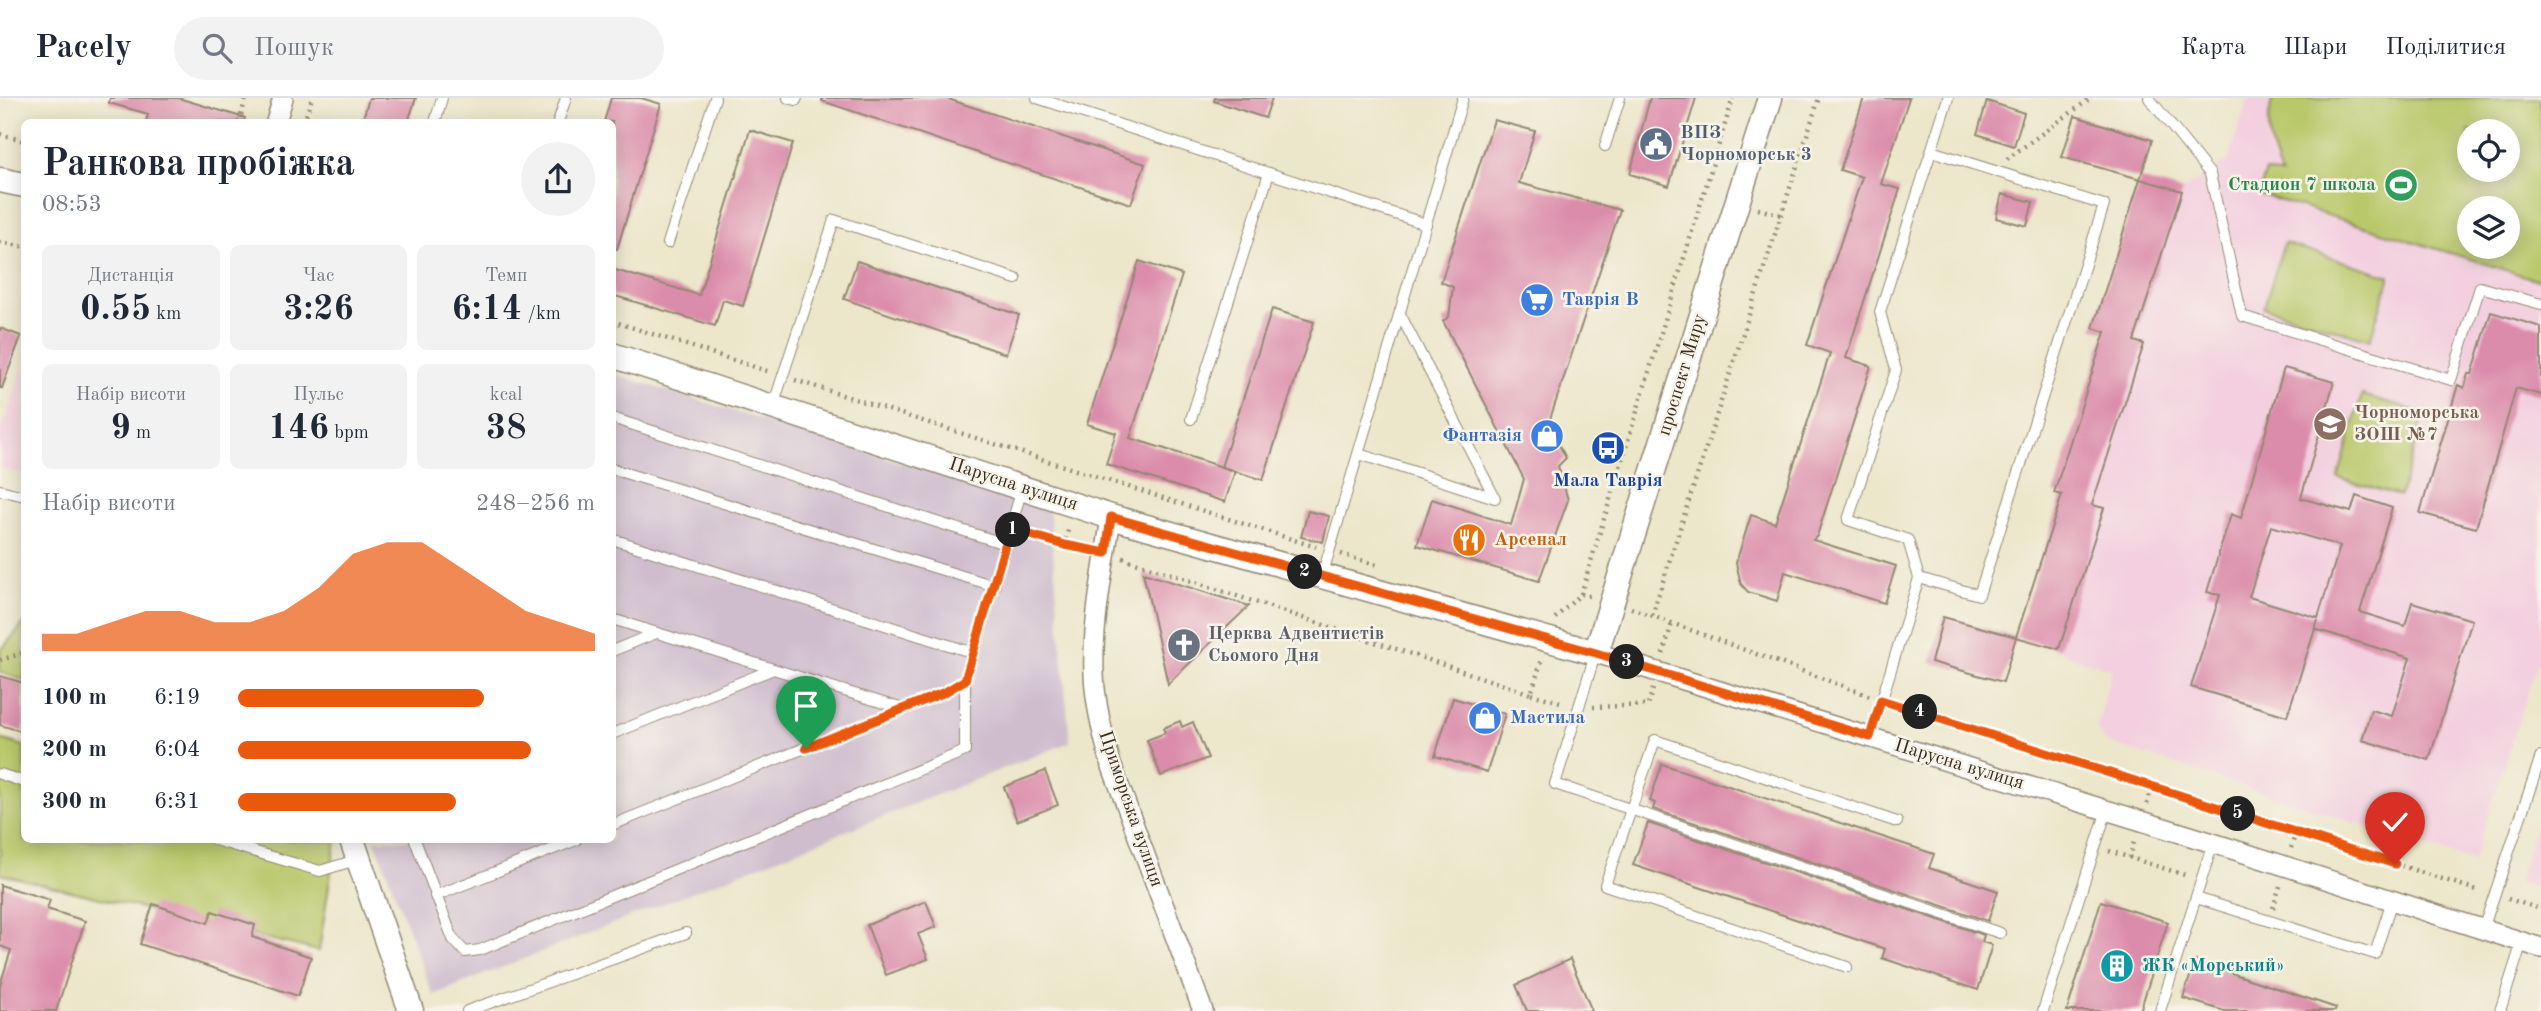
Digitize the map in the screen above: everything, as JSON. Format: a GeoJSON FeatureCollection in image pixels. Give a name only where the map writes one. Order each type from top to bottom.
{"type":"FeatureCollection","features":[{"type":"Feature","properties":{"kind":"street"},"geometry":{"type":"LineString","coordinates":[[277,119],[284,98]]}},
{"type":"Feature","properties":{"kind":"street","name":"проспект Миру"},"geometry":{"type":"LineString","coordinates":[[1596,653],[1770,98]]}},
{"type":"Feature","properties":{"kind":"street","name":"Парусна вулиця"},"geometry":{"type":"LineString","coordinates":[[616,356],[1111,517],[1596,653],[2213,843],[2532,945]]}},
{"type":"Feature","properties":{"kind":"street","name":"Приморська вулиця"},"geometry":{"type":"LineString","coordinates":[[1111,517],[1094,643],[1094,675],[1101,725],[1111,764],[1203,1011]]}},
{"type":"Feature","properties":{"kind":"street"},"geometry":{"type":"LineString","coordinates":[[355,849],[411,1011]]}},
{"type":"Feature","properties":{"kind":"lane"},"geometry":{"type":"LineString","coordinates":[[436,119],[442,98]]}},
{"type":"Feature","properties":{"kind":"lane"},"geometry":{"type":"LineString","coordinates":[[559,119],[566,98]]}},
{"type":"Feature","properties":{"kind":"lane"},"geometry":{"type":"LineString","coordinates":[[668,243],[715,98]]}},
{"type":"Feature","properties":{"kind":"lane"},"geometry":{"type":"LineString","coordinates":[[788,98],[797,98]]}},
{"type":"Feature","properties":{"kind":"lane"},"geometry":{"type":"LineString","coordinates":[[1037,98],[1426,224]]}},
{"type":"Feature","properties":{"kind":"lane"},"geometry":{"type":"LineString","coordinates":[[1322,576],[1464,98]]}},
{"type":"Feature","properties":{"kind":"lane"},"geometry":{"type":"LineString","coordinates":[[1605,146],[1620,98]]}},
{"type":"Feature","properties":{"kind":"lane"},"geometry":{"type":"LineString","coordinates":[[1870,737],[1919,578],[1908,540],[1848,520],[1896,370],[1880,312],[1948,98]]}},
{"type":"Feature","properties":{"kind":"lane"},"geometry":{"type":"LineString","coordinates":[[2149,98],[2210,174],[2242,316],[2451,380],[2480,287],[2541,304]]}},
{"type":"Feature","properties":{"kind":"lane"},"geometry":{"type":"LineString","coordinates":[[1919,578],[1979,595],[2104,205],[1931,151]]}},
{"type":"Feature","properties":{"kind":"lane"},"geometry":{"type":"LineString","coordinates":[[1191,419],[1269,173]]}},
{"type":"Feature","properties":{"kind":"lane"},"geometry":{"type":"LineString","coordinates":[[773,406],[834,220],[1016,279]]}},
{"type":"Feature","properties":{"kind":"lane"},"geometry":{"type":"LineString","coordinates":[[1359,454],[1495,498],[1400,314]]}},
{"type":"Feature","properties":{"kind":"lane"},"geometry":{"type":"LineString","coordinates":[[616,419],[1005,544]]}},
{"type":"Feature","properties":{"kind":"lane"},"geometry":{"type":"LineString","coordinates":[[616,470],[995,586]]}},
{"type":"Feature","properties":{"kind":"lane"},"geometry":{"type":"LineString","coordinates":[[416,843],[453,939],[465,952],[480,950],[965,751],[965,680],[1022,488]]}},
{"type":"Feature","properties":{"kind":"lane"},"geometry":{"type":"LineString","coordinates":[[0,490],[21,495]]}},
{"type":"Feature","properties":{"kind":"lane"},"geometry":{"type":"LineString","coordinates":[[616,540],[974,653]]}},
{"type":"Feature","properties":{"kind":"lane"},"geometry":{"type":"LineString","coordinates":[[616,620],[903,709]]}},
{"type":"Feature","properties":{"kind":"lane"},"geometry":{"type":"LineString","coordinates":[[616,649],[656,633]]}},
{"type":"Feature","properties":{"kind":"lane"},"geometry":{"type":"LineString","coordinates":[[1596,653],[1555,784],[2000,933]]}},
{"type":"Feature","properties":{"kind":"lane"},"geometry":{"type":"LineString","coordinates":[[616,732],[771,670]]}},
{"type":"Feature","properties":{"kind":"lane"},"geometry":{"type":"LineString","coordinates":[[616,823],[945,692],[965,680]]}},
{"type":"Feature","properties":{"kind":"lane"},"geometry":{"type":"LineString","coordinates":[[1847,967],[1605,885],[1655,740],[1896,822]]}},
{"type":"Feature","properties":{"kind":"lane"},"geometry":{"type":"LineString","coordinates":[[2483,929],[2541,756]]}},
{"type":"Feature","properties":{"kind":"lane"},"geometry":{"type":"LineString","coordinates":[[0,774],[21,781]]}},
{"type":"Feature","properties":{"kind":"lane"},"geometry":{"type":"LineString","coordinates":[[2043,1011],[2107,810]]}},
{"type":"Feature","properties":{"kind":"lane"},"geometry":{"type":"LineString","coordinates":[[225,843],[320,871],[355,849]]}},
{"type":"Feature","properties":{"kind":"lane"},"geometry":{"type":"LineString","coordinates":[[435,896],[568,843]]}},
{"type":"Feature","properties":{"kind":"lane"},"geometry":{"type":"LineString","coordinates":[[2160,1011],[2213,843]]}},
{"type":"Feature","properties":{"kind":"lane"},"geometry":{"type":"LineString","coordinates":[[2196,898],[2375,954],[2392,900]]}},
{"type":"Feature","properties":{"kind":"lane"},"geometry":{"type":"LineString","coordinates":[[467,1011],[686,933]]}},
{"type":"Feature","properties":{"kind":"lane"},"geometry":{"type":"LineString","coordinates":[[2500,1011],[2532,945]]}},
{"type":"Feature","properties":{"kind":"path"},"geometry":{"type":"LineString","coordinates":[[240,119],[246,98]]}},
{"type":"Feature","properties":{"kind":"path"},"geometry":{"type":"LineString","coordinates":[[305,119],[312,98]]}},
{"type":"Feature","properties":{"kind":"path"},"geometry":{"type":"LineString","coordinates":[[1010,529],[1065,545],[1106,553],[1531,694],[1555,619],[1581,594],[1733,98]]}},
{"type":"Feature","properties":{"kind":"path"},"geometry":{"type":"LineString","coordinates":[[1652,615],[1819,98]]}},
{"type":"Feature","properties":{"kind":"path"},"geometry":{"type":"LineString","coordinates":[[1992,170],[2091,98]]}},
{"type":"Feature","properties":{"kind":"path"},"geometry":{"type":"LineString","coordinates":[[0,134],[21,140]]}},
{"type":"Feature","properties":{"kind":"path"},"geometry":{"type":"LineString","coordinates":[[0,242],[21,246]]}},
{"type":"Feature","properties":{"kind":"path"},"geometry":{"type":"LineString","coordinates":[[616,322],[1084,474],[1383,567]]}},
{"type":"Feature","properties":{"kind":"path"},"geometry":{"type":"LineString","coordinates":[[1065,545],[1084,474]]}},
{"type":"Feature","properties":{"kind":"path"},"geometry":{"type":"LineString","coordinates":[[1581,594],[1652,615],[1881,700],[2541,909]]}},
{"type":"Feature","properties":{"kind":"path"},"geometry":{"type":"LineString","coordinates":[[0,660],[21,654]]}},
{"type":"Feature","properties":{"kind":"path"},"geometry":{"type":"LineString","coordinates":[[2095,847],[2201,880]]}},
{"type":"Feature","properties":{"kind":"shaded area","name":"Чорноморська ЗОШ №7"},"geometry":{"type":"Polygon","coordinates":[[[2248,98],[2541,98],[2541,653],[2473,861],[2103,741],[2097,728],[2112,669],[2068,656],[2059,649],[2103,509],[2092,505],[2144,344],[2134,341],[2182,191],[2229,160],[2248,98]]]}},
{"type":"Feature","properties":{"kind":"shaded area"},"geometry":{"type":"Polygon","coordinates":[[[21,373],[21,474],[0,468],[0,433],[21,373]]]}},
{"type":"Feature","properties":{"kind":"shaded area"},"geometry":{"type":"Polygon","coordinates":[[[616,375],[1049,508],[1070,742],[433,995],[376,843],[616,843],[616,375]]]}},
{"type":"Feature","properties":{"kind":"shaded area"},"geometry":{"type":"Polygon","coordinates":[[[2541,809],[2541,889],[2518,882],[2541,809]]]}},
{"type":"Feature","properties":{"kind":"green space","name":"Стадион 7 школа"},"geometry":{"type":"Polygon","coordinates":[[[2273,98],[2541,98],[2541,281],[2470,259],[2520,259],[2520,196],[2457,196],[2457,255],[2259,194],[2266,171],[2281,175],[2270,137],[2269,118],[2273,98]]]}},
{"type":"Feature","properties":{"kind":"green space"},"geometry":{"type":"Polygon","coordinates":[[[2284,243],[2390,276],[2370,340],[2264,307],[2284,243]]]}},
{"type":"Feature","properties":{"kind":"green space"},"geometry":{"type":"Polygon","coordinates":[[[2362,395],[2424,413],[2400,496],[2338,478],[2362,395]]]}},
{"type":"Feature","properties":{"kind":"green space"},"geometry":{"type":"Polygon","coordinates":[[[21,626],[21,679],[0,672],[0,651],[21,626]]]}},
{"type":"Feature","properties":{"kind":"green space"},"geometry":{"type":"Polygon","coordinates":[[[0,739],[21,745],[21,843],[336,843],[319,951],[0,874],[0,739]]]}},
{"type":"Feature","properties":{"kind":"building"},"geometry":{"type":"Polygon","coordinates":[[[110,98],[178,98],[245,118],[147,119],[148,114],[109,103],[110,98]]]}},
{"type":"Feature","properties":{"kind":"building"},"geometry":{"type":"Polygon","coordinates":[[[369,98],[416,98],[409,119],[363,119],[369,98]]]}},
{"type":"Feature","properties":{"kind":"building"},"geometry":{"type":"Polygon","coordinates":[[[611,98],[641,98],[661,104],[617,249],[616,119],[605,119],[611,98]]]}},
{"type":"Feature","properties":{"kind":"building"},"geometry":{"type":"Polygon","coordinates":[[[822,98],[945,98],[1145,164],[1131,204],[822,101],[822,98]]]}},
{"type":"Feature","properties":{"kind":"building"},"geometry":{"type":"Polygon","coordinates":[[[1215,98],[1272,98],[1265,118],[1214,101],[1215,98]]]}},
{"type":"Feature","properties":{"kind":"building"},"geometry":{"type":"Polygon","coordinates":[[[1650,98],[1696,98],[1669,186],[1630,174],[1650,98]]]}},
{"type":"Feature","properties":{"kind":"building"},"geometry":{"type":"Polygon","coordinates":[[[1864,98],[1909,98],[1881,184],[1900,189],[1846,358],[1871,366],[1817,536],[1813,540],[1896,566],[1884,603],[1785,572],[1777,601],[1748,592],[1741,584],[1736,563],[1751,515],[1775,523],[1830,353],[1807,345],[1862,177],[1840,170],[1864,98]]]}},
{"type":"Feature","properties":{"kind":"building"},"geometry":{"type":"Polygon","coordinates":[[[1987,101],[2024,113],[2014,146],[1977,134],[1987,101]]]}},
{"type":"Feature","properties":{"kind":"building"},"geometry":{"type":"Polygon","coordinates":[[[2075,116],[2152,140],[2140,179],[2062,157],[2075,116]]]}},
{"type":"Feature","properties":{"kind":"building"},"geometry":{"type":"Polygon","coordinates":[[[1494,120],[1535,131],[1519,183],[1620,210],[1548,425],[1566,458],[1558,466],[1568,500],[1539,581],[1417,545],[1432,499],[1511,525],[1524,479],[1443,321],[1449,317],[1453,287],[1441,282],[1494,120]]]}},
{"type":"Feature","properties":{"kind":"building"},"geometry":{"type":"Polygon","coordinates":[[[750,130],[793,143],[743,306],[723,300],[715,326],[616,296],[616,270],[699,295],[750,130]]]}},
{"type":"Feature","properties":{"kind":"building"},"geometry":{"type":"Polygon","coordinates":[[[2140,179],[2182,191],[2134,341],[2144,344],[2092,505],[2104,508],[2059,649],[2016,637],[2062,495],[2054,493],[2105,332],[2093,328],[2140,179]]]}},
{"type":"Feature","properties":{"kind":"building"},"geometry":{"type":"Polygon","coordinates":[[[2002,194],[2033,202],[2027,226],[1996,218],[2002,194]]]}},
{"type":"Feature","properties":{"kind":"building"},"geometry":{"type":"Polygon","coordinates":[[[857,261],[1019,315],[1006,354],[844,299],[857,261]]]}},
{"type":"Feature","properties":{"kind":"building"},"geometry":{"type":"Polygon","coordinates":[[[1139,261],[1182,275],[1130,438],[1235,471],[1225,502],[1106,464],[1116,433],[1087,424],[1139,261]]]}},
{"type":"Feature","properties":{"kind":"building"},"geometry":{"type":"Polygon","coordinates":[[[1272,309],[1314,322],[1263,480],[1221,467],[1272,309]]]}},
{"type":"Feature","properties":{"kind":"building"},"geometry":{"type":"Polygon","coordinates":[[[2491,312],[2541,327],[2541,395],[2516,388],[2476,528],[2420,513],[2458,385],[2464,388],[2468,374],[2472,374],[2491,312]]]}},
{"type":"Feature","properties":{"kind":"building"},"geometry":{"type":"Polygon","coordinates":[[[0,328],[21,336],[2,388],[0,388],[0,328]]]}},
{"type":"Feature","properties":{"kind":"building"},"geometry":{"type":"Polygon","coordinates":[[[2284,368],[2334,382],[2301,498],[2351,512],[2356,496],[2392,508],[2360,612],[2405,626],[2412,602],[2472,620],[2429,760],[2362,740],[2371,710],[2392,716],[2410,658],[2315,629],[2287,716],[2191,687],[2220,595],[2207,592],[2231,514],[2241,518],[2284,368]],[[2271,526],[2249,597],[2318,618],[2340,546],[2271,526]]]}},
{"type":"Feature","properties":{"kind":"building"},"geometry":{"type":"Polygon","coordinates":[[[1308,511],[1329,516],[1323,542],[1301,537],[1308,511]]]}},
{"type":"Feature","properties":{"kind":"building","name":"Церква Адвентистів Сьомого Дня"},"geometry":{"type":"Polygon","coordinates":[[[1143,573],[1249,606],[1168,684],[1143,573]]]}},
{"type":"Feature","properties":{"kind":"building"},"geometry":{"type":"Polygon","coordinates":[[[1943,617],[2016,637],[2003,682],[1931,662],[1943,617]]]}},
{"type":"Feature","properties":{"kind":"building"},"geometry":{"type":"Polygon","coordinates":[[[0,676],[21,682],[21,731],[0,725],[0,676]]]}},
{"type":"Feature","properties":{"kind":"building"},"geometry":{"type":"Polygon","coordinates":[[[1453,698],[1505,714],[1487,772],[1435,756],[1453,698]]]}},
{"type":"Feature","properties":{"kind":"building"},"geometry":{"type":"Polygon","coordinates":[[[1180,721],[1182,727],[1193,722],[1208,758],[1161,776],[1147,740],[1165,733],[1163,728],[1180,721]]]}},
{"type":"Feature","properties":{"kind":"building"},"geometry":{"type":"Polygon","coordinates":[[[1662,764],[1934,854],[1929,868],[1998,891],[1988,921],[1653,809],[1655,803],[1650,801],[1662,764]]]}},
{"type":"Feature","properties":{"kind":"building"},"geometry":{"type":"Polygon","coordinates":[[[1045,771],[1058,805],[1017,821],[1004,787],[1045,771]]]}},
{"type":"Feature","properties":{"kind":"building"},"geometry":{"type":"Polygon","coordinates":[[[1648,823],[1984,935],[1982,942],[1992,945],[1978,990],[1882,958],[1885,949],[1633,865],[1648,823]]]}},
{"type":"Feature","properties":{"kind":"building"},"geometry":{"type":"Polygon","coordinates":[[[0,885],[50,900],[47,909],[85,921],[56,1011],[0,1011],[0,985],[11,950],[0,946],[0,885]]]}},
{"type":"Feature","properties":{"kind":"building"},"geometry":{"type":"Polygon","coordinates":[[[926,901],[936,927],[918,934],[928,959],[886,975],[867,925],[926,901]]]}},
{"type":"Feature","properties":{"kind":"building","name":"ЖК «Морський»"},"geometry":{"type":"Polygon","coordinates":[[[2101,901],[2168,922],[2140,1011],[2067,1011],[2101,901]]]}},
{"type":"Feature","properties":{"kind":"building"},"geometry":{"type":"Polygon","coordinates":[[[153,904],[208,923],[212,911],[255,925],[252,937],[311,957],[298,996],[140,944],[153,904]]]}},
{"type":"Feature","properties":{"kind":"building"},"geometry":{"type":"Polygon","coordinates":[[[1570,959],[1592,1011],[1527,1011],[1516,985],[1570,959]]]}},
{"type":"Feature","properties":{"kind":"building"},"geometry":{"type":"Polygon","coordinates":[[[2195,961],[2336,1008],[2335,1011],[2224,1011],[2183,998],[2195,961]]]}},
{"type":"Feature","properties":{"kind":"place","name":"ВПЗ Чорноморськ 3"},"geometry":{"type":"Point","coordinates":[1656,144]}},
{"type":"Feature","properties":{"kind":"place","name":"Стадион 7 школа"},"geometry":{"type":"Point","coordinates":[2401,185]}},
{"type":"Feature","properties":{"kind":"place","name":"Таврія В"},"geometry":{"type":"Point","coordinates":[1537,300]}},
{"type":"Feature","properties":{"kind":"place","name":"Чорноморська ЗОШ №7"},"geometry":{"type":"Point","coordinates":[2330,424]}},
{"type":"Feature","properties":{"kind":"place","name":"Фантазія"},"geometry":{"type":"Point","coordinates":[1547,436]}},
{"type":"Feature","properties":{"kind":"place","name":"Мала Таврія"},"geometry":{"type":"Point","coordinates":[1608,448]}},
{"type":"Feature","properties":{"kind":"place","name":"Арсенал"},"geometry":{"type":"Point","coordinates":[1469,540]}},
{"type":"Feature","properties":{"kind":"place","name":"Церква Адвентистів Сьомого Дня"},"geometry":{"type":"Point","coordinates":[1184,645]}},
{"type":"Feature","properties":{"kind":"place","name":"Мастила"},"geometry":{"type":"Point","coordinates":[1485,718]}},
{"type":"Feature","properties":{"kind":"place","name":"ЖК «Морський»"},"geometry":{"type":"Point","coordinates":[2117,966]}},
{"type":"Feature","properties":{"kind":"route"},"geometry":{"type":"LineString","coordinates":[[806,748],[945,692],[965,680],[1010,529],[1065,545],[1106,553],[1111,517],[1596,653],[1870,737],[1881,700],[2395,864]]}}]}
